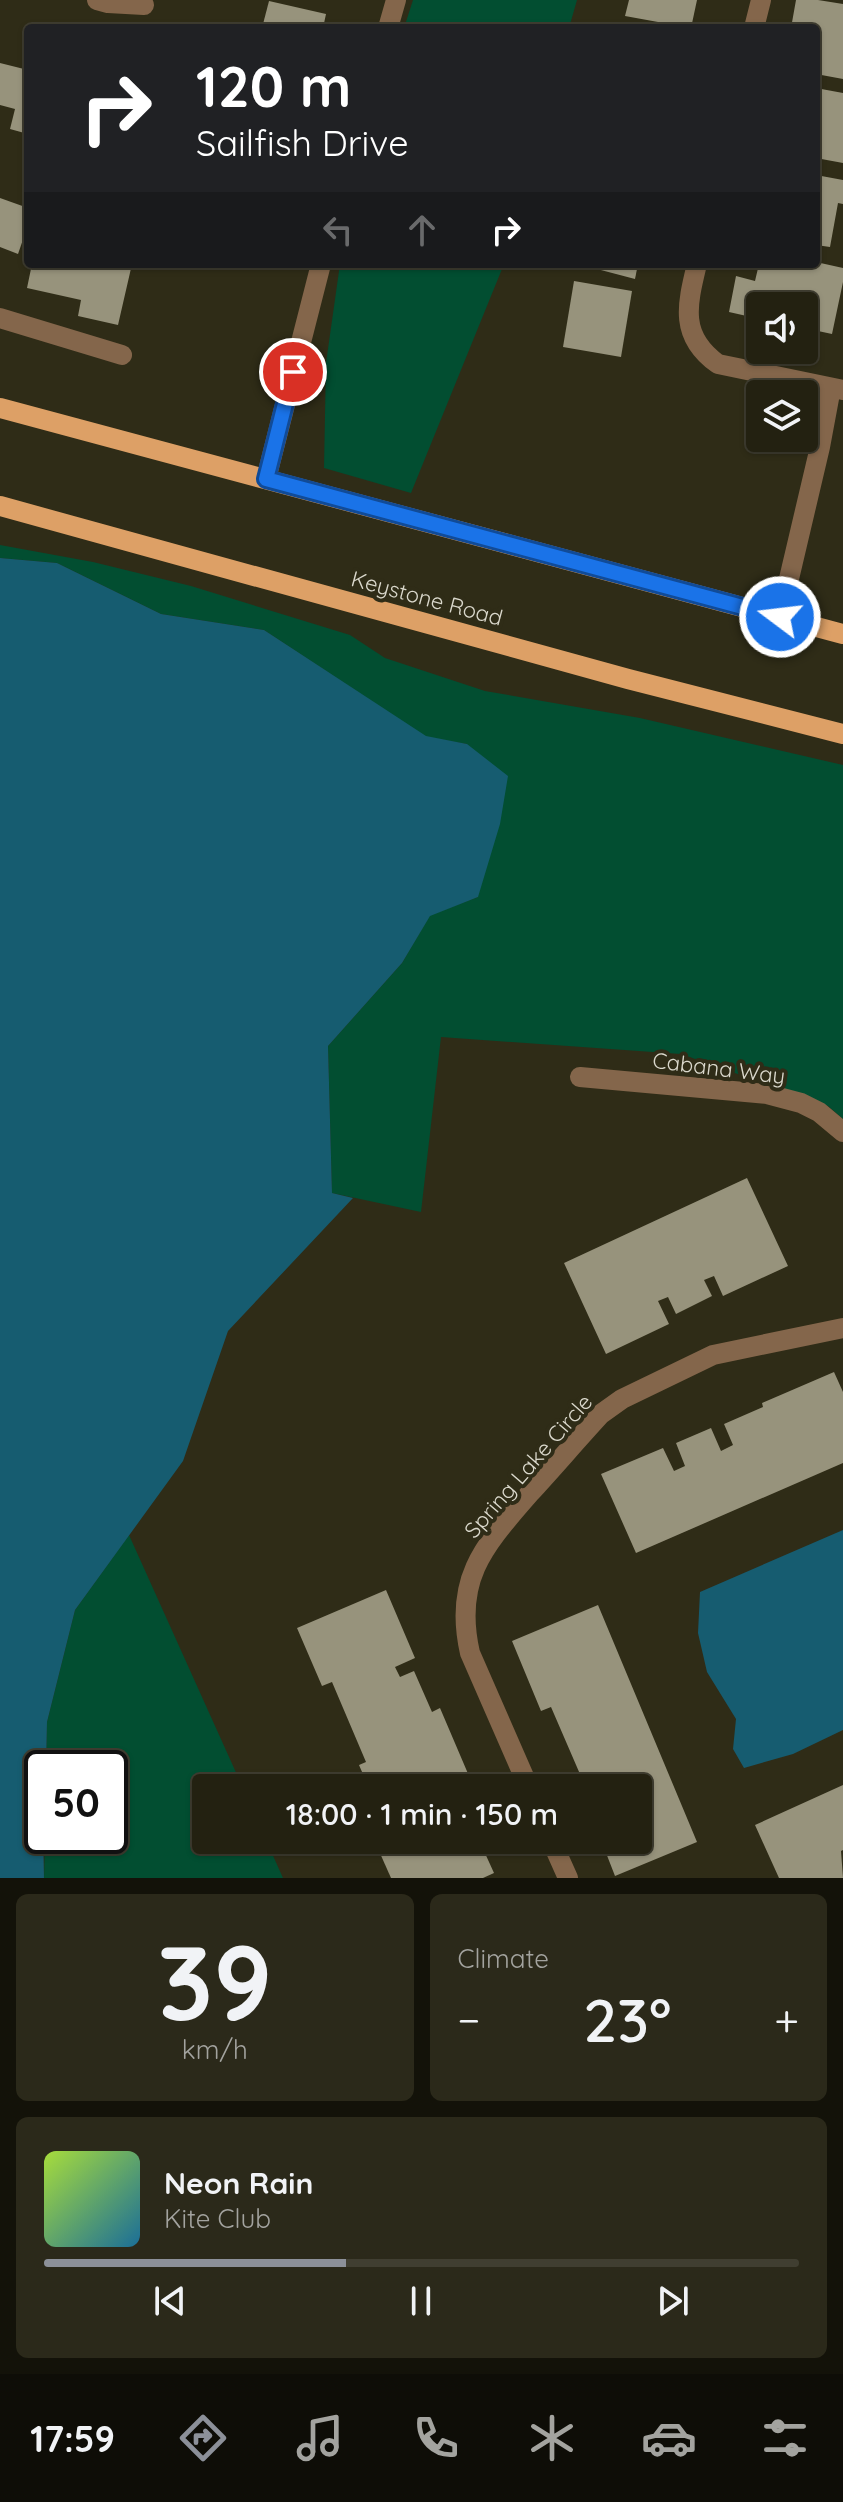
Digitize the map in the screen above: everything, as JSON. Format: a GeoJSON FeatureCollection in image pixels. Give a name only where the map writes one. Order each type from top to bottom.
{"type":"FeatureCollection","features":[{"type":"Feature","properties":{"kind":"main road"},"geometry":{"type":"LineString","coordinates":[[0,408],[843,634]]}},
{"type":"Feature","properties":{"kind":"main road","name":"Keystone Road"},"geometry":{"type":"LineString","coordinates":[[0,506],[628,679],[843,734]]}},
{"type":"Feature","properties":{"kind":"street"},"geometry":{"type":"LineString","coordinates":[[97,0],[144,5]]}},
{"type":"Feature","properties":{"kind":"street"},"geometry":{"type":"LineString","coordinates":[[389,24],[396,0]]}},
{"type":"Feature","properties":{"kind":"street"},"geometry":{"type":"LineString","coordinates":[[755,24],[761,0]]}},
{"type":"Feature","properties":{"kind":"street"},"geometry":{"type":"LineString","coordinates":[[266,479],[320,268]]}},
{"type":"Feature","properties":{"kind":"street"},"geometry":{"type":"LineString","coordinates":[[696,268],[687,306],[688,321],[696,341],[707,356],[718,364],[837,389],[820,447],[780,617]]}},
{"type":"Feature","properties":{"kind":"street"},"geometry":{"type":"LineString","coordinates":[[0,318],[122,355]]}},
{"type":"Feature","properties":{"kind":"street","name":"Cabana Way"},"geometry":{"type":"LineString","coordinates":[[580,1077],[767,1094],[801,1103],[819,1112],[843,1132]]}},
{"type":"Feature","properties":{"kind":"street","name":"Spring Lake Circle"},"geometry":{"type":"LineString","coordinates":[[523,1774],[467,1641],[465,1612],[469,1583],[487,1542],[601,1414],[622,1399],[713,1355],[843,1328]]}},
{"type":"Feature","properties":{"kind":"street"},"geometry":{"type":"LineString","coordinates":[[557,1854],[568,1878]]}},
{"type":"Feature","properties":{"kind":"green space"},"geometry":{"type":"Polygon","coordinates":[[[413,0],[577,0],[570,24],[405,24],[413,0]]]}},
{"type":"Feature","properties":{"kind":"green space"},"geometry":{"type":"Polygon","coordinates":[[[339,268],[502,268],[411,493],[324,468],[326,363],[339,268]]]}},
{"type":"Feature","properties":{"kind":"green space"},"geometry":{"type":"Polygon","coordinates":[[[0,545],[93,562],[191,586],[350,635],[385,658],[485,691],[640,718],[843,765],[843,1119],[828,1106],[681,1054],[441,1037],[421,1212],[332,1193],[328,1046],[402,963],[430,915],[478,897],[467,744],[426,737],[264,630],[161,614],[57,563],[0,558],[0,545]]]}},
{"type":"Feature","properties":{"kind":"green space"},"geometry":{"type":"Polygon","coordinates":[[[129,1535],[237,1774],[192,1774],[192,1854],[272,1854],[283,1878],[44,1878],[45,1854],[128,1854],[128,1750],[46,1750],[47,1722],[75,1610],[129,1535]]]}},
{"type":"Feature","properties":{"kind":"water"},"geometry":{"type":"Polygon","coordinates":[[[0,558],[57,563],[161,614],[264,630],[426,736],[467,744],[508,776],[500,824],[478,897],[430,916],[402,963],[328,1046],[332,1193],[353,1198],[228,1331],[183,1461],[75,1610],[47,1722],[46,1750],[24,1750],[24,1854],[44,1854],[44,1878],[0,1878],[0,558]]]}},
{"type":"Feature","properties":{"kind":"water"},"geometry":{"type":"Polygon","coordinates":[[[843,1530],[843,1730],[793,1754],[744,1768],[733,1749],[736,1719],[707,1672],[698,1633],[700,1592],[843,1530]]]}},
{"type":"Feature","properties":{"kind":"building"},"geometry":{"type":"Polygon","coordinates":[[[629,0],[697,0],[692,24],[669,24],[625,16],[629,0]]]}},
{"type":"Feature","properties":{"kind":"building"},"geometry":{"type":"Polygon","coordinates":[[[796,0],[843,4],[843,79],[820,75],[820,24],[792,24],[796,0]]]}},
{"type":"Feature","properties":{"kind":"building"},"geometry":{"type":"Polygon","coordinates":[[[269,1],[326,14],[324,24],[263,24],[269,1]]]}},
{"type":"Feature","properties":{"kind":"building"},"geometry":{"type":"Polygon","coordinates":[[[0,63],[24,69],[24,133],[10,129],[15,109],[0,105],[0,63]]]}},
{"type":"Feature","properties":{"kind":"building"},"geometry":{"type":"Polygon","coordinates":[[[820,89],[843,93],[843,163],[820,159],[820,89]]]}},
{"type":"Feature","properties":{"kind":"building"},"geometry":{"type":"Polygon","coordinates":[[[820,176],[843,180],[843,204],[838,203],[830,247],[820,246],[820,176]]]}},
{"type":"Feature","properties":{"kind":"building"},"geometry":{"type":"Polygon","coordinates":[[[0,198],[24,207],[24,237],[18,254],[0,247],[0,198]]]}},
{"type":"Feature","properties":{"kind":"building"},"geometry":{"type":"Polygon","coordinates":[[[820,263],[843,268],[832,334],[818,331],[818,292],[746,292],[746,316],[729,312],[736,276],[755,281],[758,268],[820,268],[820,263]]]}},
{"type":"Feature","properties":{"kind":"building"},"geometry":{"type":"Polygon","coordinates":[[[31,268],[131,268],[118,325],[78,316],[81,300],[27,288],[31,268]]]}},
{"type":"Feature","properties":{"kind":"building"},"geometry":{"type":"Polygon","coordinates":[[[593,268],[637,268],[635,279],[593,268]]]}},
{"type":"Feature","properties":{"kind":"building"},"geometry":{"type":"Polygon","coordinates":[[[574,281],[632,291],[621,357],[563,347],[574,281]]]}},
{"type":"Feature","properties":{"kind":"building"},"geometry":{"type":"Polygon","coordinates":[[[747,1178],[788,1266],[723,1296],[714,1276],[704,1280],[712,1296],[676,1314],[668,1297],[658,1301],[669,1324],[606,1354],[564,1263],[747,1178]]]}},
{"type":"Feature","properties":{"kind":"building"},"geometry":{"type":"Polygon","coordinates":[[[834,1372],[843,1392],[843,1463],[636,1553],[601,1474],[663,1448],[674,1471],[685,1466],[676,1443],[711,1428],[721,1451],[733,1445],[724,1424],[763,1407],[762,1403],[834,1372]]]}},
{"type":"Feature","properties":{"kind":"building"},"geometry":{"type":"Polygon","coordinates":[[[386,1590],[415,1658],[395,1667],[400,1677],[414,1671],[432,1712],[440,1708],[468,1774],[363,1774],[359,1765],[366,1762],[332,1682],[322,1686],[297,1628],[386,1590]]]}},
{"type":"Feature","properties":{"kind":"building"},"geometry":{"type":"Polygon","coordinates":[[[598,1605],[697,1842],[615,1876],[606,1854],[652,1854],[652,1774],[580,1774],[551,1707],[541,1711],[512,1641],[598,1605]]]}},
{"type":"Feature","properties":{"kind":"building"},"geometry":{"type":"Polygon","coordinates":[[[843,1785],[843,1878],[779,1878],[755,1825],[843,1785]]]}},
{"type":"Feature","properties":{"kind":"building"},"geometry":{"type":"Polygon","coordinates":[[[380,1854],[485,1854],[494,1873],[483,1878],[391,1878],[380,1854]]]}},
{"type":"Feature","properties":{"kind":"route"},"geometry":{"type":"LineString","coordinates":[[293,372],[266,479],[780,617]]}}]}
